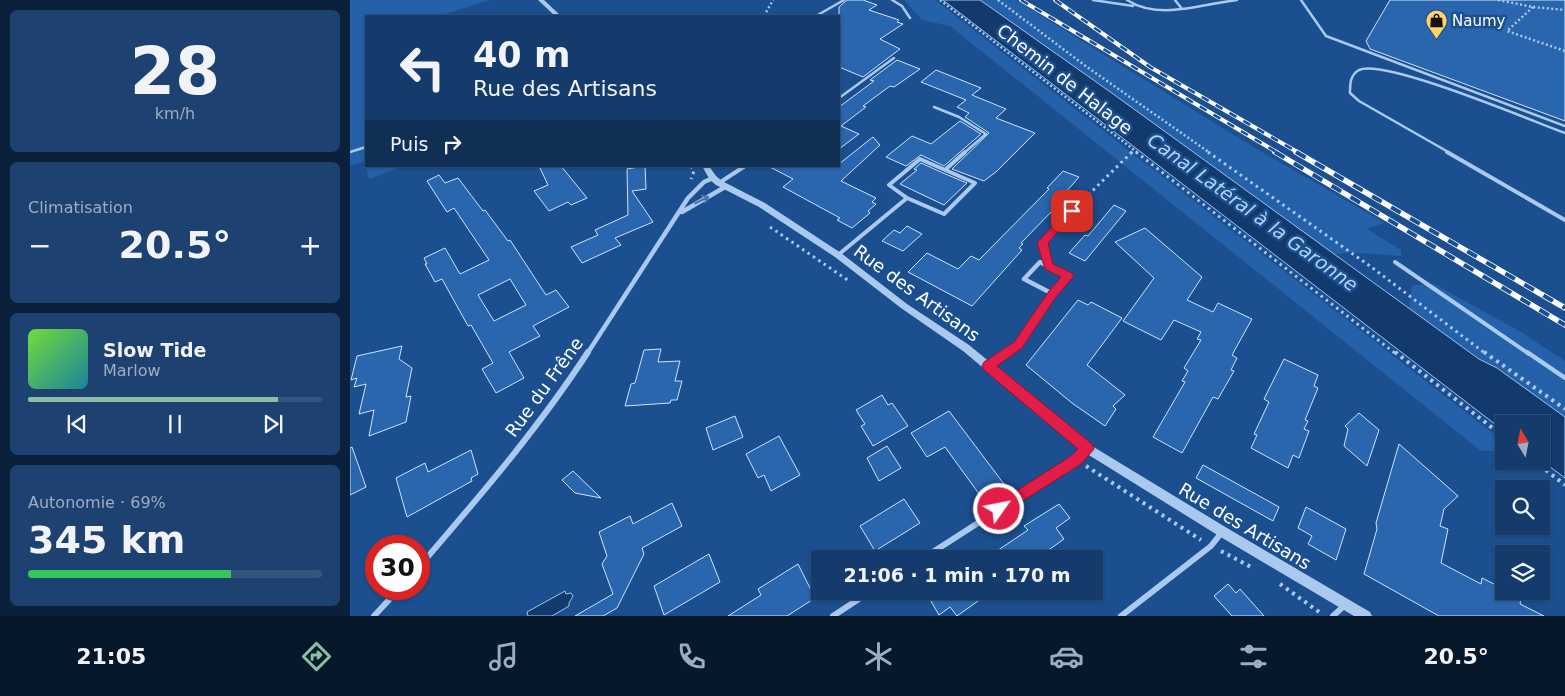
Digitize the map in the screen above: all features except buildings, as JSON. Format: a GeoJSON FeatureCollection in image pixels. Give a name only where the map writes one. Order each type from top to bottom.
{"type":"FeatureCollection","features":[{"type":"Feature","properties":{"kind":"street"},"geometry":{"type":"LineString","coordinates":[[540,0],[557,15]]}},
{"type":"Feature","properties":{"kind":"street"},"geometry":{"type":"LineString","coordinates":[[706,167],[719,183]]}},
{"type":"Feature","properties":{"kind":"street","name":"Rue du Frêne"},"geometry":{"type":"LineString","coordinates":[[430,554],[502,470],[558,399],[697,188],[704,182],[719,183]]}},
{"type":"Feature","properties":{"kind":"street","name":"Rue du Frêne"},"geometry":{"type":"LineString","coordinates":[[680,214],[719,183]]}},
{"type":"Feature","properties":{"kind":"street","name":"Rue des Artisans"},"geometry":{"type":"LineString","coordinates":[[719,183],[762,205],[838,255],[904,306],[966,348],[1088,449],[1222,532],[1366,616]]}},
{"type":"Feature","properties":{"kind":"street"},"geometry":{"type":"LineString","coordinates":[[1048,266],[1042,243],[1072,211]]}},
{"type":"Feature","properties":{"kind":"street"},"geometry":{"type":"LineString","coordinates":[[988,366],[1018,345],[1052,294],[1068,276],[1040,262],[1024,279],[1052,294]]}},
{"type":"Feature","properties":{"kind":"street"},"geometry":{"type":"LineString","coordinates":[[936,550],[1076,460],[1088,449]]}},
{"type":"Feature","properties":{"kind":"street"},"geometry":{"type":"LineString","coordinates":[[1121,616],[1211,546],[1222,532]]}},
{"type":"Feature","properties":{"kind":"street"},"geometry":{"type":"LineString","coordinates":[[374,616],[389,600]]}},
{"type":"Feature","properties":{"kind":"street"},"geometry":{"type":"LineString","coordinates":[[833,616],[857,600]]}},
{"type":"Feature","properties":{"kind":"street"},"geometry":{"type":"LineString","coordinates":[[1332,616],[1345,604]]}},
{"type":"Feature","properties":{"kind":"lane"},"geometry":{"type":"LineString","coordinates":[[818,15],[844,0]]}},
{"type":"Feature","properties":{"kind":"lane"},"geometry":{"type":"LineString","coordinates":[[892,0],[902,6],[910,18]]}},
{"type":"Feature","properties":{"kind":"lane"},"geometry":{"type":"LineString","coordinates":[[1093,0],[1160,11],[1237,0]]}},
{"type":"Feature","properties":{"kind":"lane"},"geometry":{"type":"LineString","coordinates":[[1127,0],[1133,6]]}},
{"type":"Feature","properties":{"kind":"lane"},"geometry":{"type":"LineString","coordinates":[[1175,0],[1182,8]]}},
{"type":"Feature","properties":{"kind":"lane"},"geometry":{"type":"LineString","coordinates":[[1302,0],[1309,8],[1319,30],[1326,36],[1565,126]]}},
{"type":"Feature","properties":{"kind":"lane"},"geometry":{"type":"LineString","coordinates":[[840,97],[894,58]]}},
{"type":"Feature","properties":{"kind":"lane"},"geometry":{"type":"LineString","coordinates":[[1565,133],[1387,69],[1360,69],[1353,72],[1348,82],[1350,93],[1359,101],[1565,220]]}},
{"type":"Feature","properties":{"kind":"lane"},"geometry":{"type":"LineString","coordinates":[[934,107],[959,117],[986,134],[945,170]]}},
{"type":"Feature","properties":{"kind":"lane"},"geometry":{"type":"LineString","coordinates":[[350,152],[365,147]]}},
{"type":"Feature","properties":{"kind":"lane"},"geometry":{"type":"LineString","coordinates":[[920,159],[975,183],[944,214],[907,198],[889,186],[920,159]]}},
{"type":"Feature","properties":{"kind":"lane"},"geometry":{"type":"LineString","coordinates":[[719,183],[743,167]]}},
{"type":"Feature","properties":{"kind":"lane"},"geometry":{"type":"LineString","coordinates":[[838,255],[907,198]]}},
{"type":"Feature","properties":{"kind":"lane"},"geometry":{"type":"LineString","coordinates":[[1395,262],[1565,378]]}},
{"type":"Feature","properties":{"kind":"path"},"geometry":{"type":"LineString","coordinates":[[765,15],[773,0]]}},
{"type":"Feature","properties":{"kind":"path","name":"Chemin de Halage"},"geometry":{"type":"LineString","coordinates":[[940,0],[1495,431]]}},
{"type":"Feature","properties":{"kind":"path"},"geometry":{"type":"LineString","coordinates":[[998,0],[1087,67],[1370,266],[1464,338],[1565,409]]}},
{"type":"Feature","properties":{"kind":"path"},"geometry":{"type":"LineString","coordinates":[[1498,0],[1533,8],[1565,10]]}},
{"type":"Feature","properties":{"kind":"path"},"geometry":{"type":"LineString","coordinates":[[1533,8],[1507,32],[1565,51]]}},
{"type":"Feature","properties":{"kind":"path"},"geometry":{"type":"LineString","coordinates":[[1072,211],[1134,150]]}},
{"type":"Feature","properties":{"kind":"path"},"geometry":{"type":"LineString","coordinates":[[690,183],[694,171],[692,167]]}},
{"type":"Feature","properties":{"kind":"path"},"geometry":{"type":"LineString","coordinates":[[764,222],[855,285]]}},
{"type":"Feature","properties":{"kind":"path"},"geometry":{"type":"LineString","coordinates":[[1076,460],[1211,546],[1253,568]]}},
{"type":"Feature","properties":{"kind":"path"},"geometry":{"type":"LineString","coordinates":[[1546,470],[1565,485]]}},
{"type":"Feature","properties":{"kind":"path"},"geometry":{"type":"LineString","coordinates":[[1277,582],[1325,616]]}},
{"type":"Feature","properties":{"kind":"shaded area"},"geometry":{"type":"Polygon","coordinates":[[[350,0],[490,0],[441,15],[365,15],[365,161],[350,166],[350,0]]]}},
{"type":"Feature","properties":{"kind":"shaded area"},"geometry":{"type":"Polygon","coordinates":[[[904,0],[935,0],[1495,435],[1495,451],[1481,451],[950,26],[922,20],[904,0]]]}},
{"type":"Feature","properties":{"kind":"shaded area"},"geometry":{"type":"Polygon","coordinates":[[[980,0],[1016,0],[1250,145],[1385,223],[1367,229],[1401,250],[1401,256],[1349,252],[1334,255],[1109,91],[980,0]]]}},
{"type":"Feature","properties":{"kind":"shaded area"},"geometry":{"type":"Polygon","coordinates":[[[366,167],[400,167],[369,179],[366,167]]]}},
{"type":"Feature","properties":{"kind":"shaded area"},"geometry":{"type":"Polygon","coordinates":[[[1434,284],[1521,332],[1565,361],[1565,417],[1409,309],[1412,285],[1434,284]]]}},
{"type":"Feature","properties":{"kind":"water","name":"Canal Latéral à la Garonne"},"geometry":{"type":"Polygon","coordinates":[[[943,0],[980,0],[1479,359],[1497,368],[1565,417],[1565,478],[1550,467],[1550,415],[1495,415],[1495,424],[943,0]]]}},
{"type":"Feature","properties":{"kind":"water"},"geometry":{"type":"Polygon","coordinates":[[[565,591],[566,594],[571,593],[573,596],[569,606],[552,616],[528,616],[527,612],[565,591]]]}},
{"type":"Feature","properties":{"kind":"railway"},"geometry":{"type":"LineString","coordinates":[[1021,0],[1278,153]]}},
{"type":"Feature","properties":{"kind":"railway"},"geometry":{"type":"LineString","coordinates":[[1055,0],[1150,67],[1299,153]]}},
{"type":"Feature","properties":{"kind":"railway"},"geometry":{"type":"LineString","coordinates":[[1275,152],[1565,325]]}},
{"type":"Feature","properties":{"kind":"railway"},"geometry":{"type":"LineString","coordinates":[[1296,152],[1565,308]]}},
{"type":"Feature","properties":{"kind":"place","name":"Naumy"},"geometry":{"type":"Point","coordinates":[1436,40]}},
{"type":"Feature","properties":{"kind":"route"},"geometry":{"type":"LineString","coordinates":[[999,509],[1076,460],[1088,449],[988,366],[1018,345],[1052,294],[1068,276],[1048,266],[1042,243],[1072,211]]}}]}
